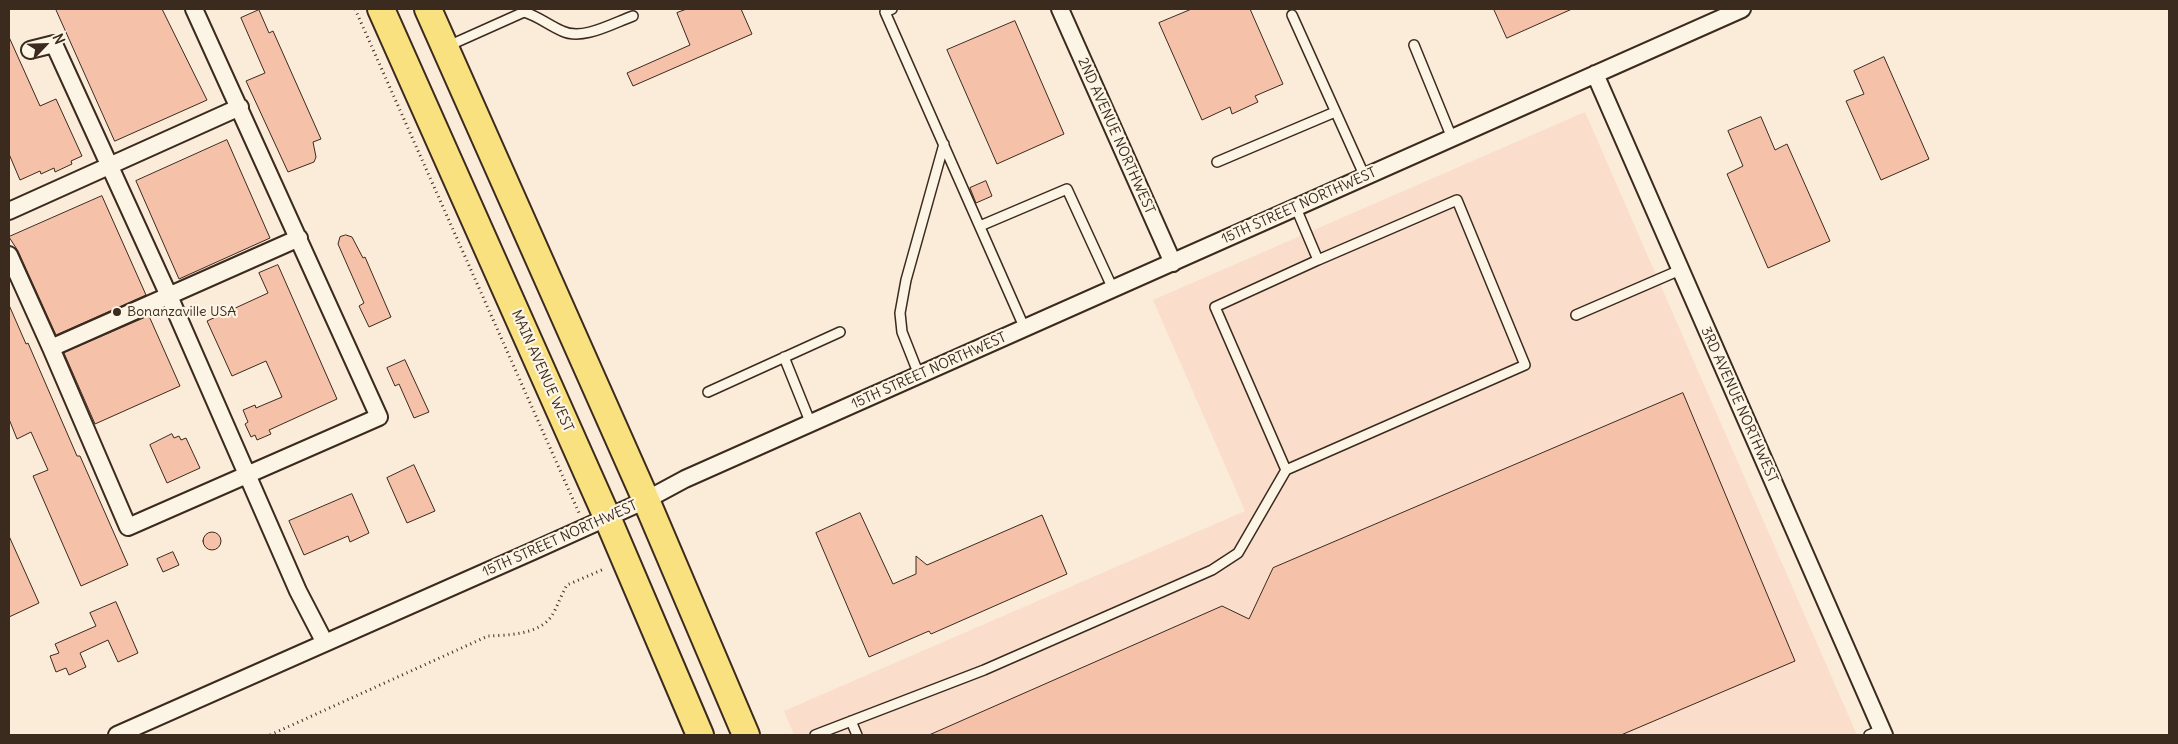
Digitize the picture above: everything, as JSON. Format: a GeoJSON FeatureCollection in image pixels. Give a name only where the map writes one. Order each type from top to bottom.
{"type":"FeatureCollection","features":[{"type":"Feature","properties":{"kind":"main road","name":"MAIN AVENUE WEST"},"geometry":{"type":"LineString","coordinates":[[381,9],[596,522],[700,735]]}},
{"type":"Feature","properties":{"kind":"main road"},"geometry":{"type":"LineString","coordinates":[[428,9],[646,500],[746,735]]}},
{"type":"Feature","properties":{"kind":"street"},"geometry":{"type":"LineString","coordinates":[[9,255],[128,527],[379,417],[194,9]]}},
{"type":"Feature","properties":{"kind":"street","name":"2ND AVENUE NORTHWEST"},"geometry":{"type":"LineString","coordinates":[[1060,9],[1173,263]]}},
{"type":"Feature","properties":{"kind":"street","name":"15TH STREET NORTHWEST"},"geometry":{"type":"LineString","coordinates":[[117,735],[1742,9]]}},
{"type":"Feature","properties":{"kind":"street"},"geometry":{"type":"LineString","coordinates":[[30,50],[54,44],[169,296],[298,591],[325,643]]}},
{"type":"Feature","properties":{"kind":"street","name":"3RD AVENUE NORTHWEST"},"geometry":{"type":"LineString","coordinates":[[1595,74],[1878,734]]}},
{"type":"Feature","properties":{"kind":"street"},"geometry":{"type":"LineString","coordinates":[[9,211],[240,107]]}},
{"type":"Feature","properties":{"kind":"street"},"geometry":{"type":"LineString","coordinates":[[51,348],[299,238]]}},
{"type":"Feature","properties":{"kind":"lane"},"geometry":{"type":"LineString","coordinates":[[892,9],[885,12],[1024,329]]}},
{"type":"Feature","properties":{"kind":"lane"},"geometry":{"type":"LineString","coordinates":[[445,48],[524,12],[534,14],[561,31],[580,35],[633,16]]}},
{"type":"Feature","properties":{"kind":"lane"},"geometry":{"type":"LineString","coordinates":[[1292,15],[1364,177]]}},
{"type":"Feature","properties":{"kind":"lane"},"geometry":{"type":"LineString","coordinates":[[1414,45],[1452,138]]}},
{"type":"Feature","properties":{"kind":"lane"},"geometry":{"type":"LineString","coordinates":[[1216,162],[1335,112]]}},
{"type":"Feature","properties":{"kind":"lane"},"geometry":{"type":"LineString","coordinates":[[919,376],[902,332],[900,313],[906,280],[944,144]]}},
{"type":"Feature","properties":{"kind":"lane"},"geometry":{"type":"LineString","coordinates":[[980,226],[1067,189],[1113,289]]}},
{"type":"Feature","properties":{"kind":"lane"},"geometry":{"type":"LineString","coordinates":[[815,735],[984,670],[1212,570],[1238,553],[1286,470],[1525,365],[1457,200],[1215,306],[1286,470]]}},
{"type":"Feature","properties":{"kind":"lane"},"geometry":{"type":"LineString","coordinates":[[1296,208],[1318,260]]}},
{"type":"Feature","properties":{"kind":"lane"},"geometry":{"type":"LineString","coordinates":[[1576,315],[1680,270]]}},
{"type":"Feature","properties":{"kind":"lane"},"geometry":{"type":"LineString","coordinates":[[708,392],[840,332]]}},
{"type":"Feature","properties":{"kind":"lane"},"geometry":{"type":"LineString","coordinates":[[784,357],[811,424]]}},
{"type":"Feature","properties":{"kind":"lane"},"geometry":{"type":"LineString","coordinates":[[851,721],[858,735]]}},
{"type":"Feature","properties":{"kind":"path"},"geometry":{"type":"LineString","coordinates":[[355,9],[596,522]]}},
{"type":"Feature","properties":{"kind":"path"},"geometry":{"type":"LineString","coordinates":[[270,735],[488,636],[517,635],[542,624],[551,617],[567,585],[604,569],[600,560]]}},
{"type":"Feature","properties":{"kind":"shaded area"},"geometry":{"type":"Polygon","coordinates":[[[1585,112],[1857,735],[794,735],[784,711],[1245,511],[1153,300],[1585,112]]]}},
{"type":"Feature","properties":{"kind":"building"},"geometry":{"type":"Polygon","coordinates":[[[56,9],[162,9],[207,100],[115,141],[56,9]]]}},
{"type":"Feature","properties":{"kind":"building"},"geometry":{"type":"Polygon","coordinates":[[[687,9],[741,9],[752,34],[633,86],[627,73],[690,45],[677,13],[687,9]]]}},
{"type":"Feature","properties":{"kind":"building"},"geometry":{"type":"Polygon","coordinates":[[[1192,9],[1250,9],[1283,84],[1255,96],[1258,102],[1232,114],[1230,107],[1202,120],[1159,23],[1192,9]]]}},
{"type":"Feature","properties":{"kind":"building"},"geometry":{"type":"Polygon","coordinates":[[[1494,9],[1572,9],[1507,38],[1494,9]]]}},
{"type":"Feature","properties":{"kind":"building"},"geometry":{"type":"Polygon","coordinates":[[[259,10],[269,33],[273,31],[321,139],[313,142],[316,157],[314,162],[288,172],[246,81],[265,73],[241,18],[259,10]]]}},
{"type":"Feature","properties":{"kind":"building"},"geometry":{"type":"Polygon","coordinates":[[[1015,21],[1064,134],[997,164],[947,50],[1015,21]]]}},
{"type":"Feature","properties":{"kind":"building"},"geometry":{"type":"Polygon","coordinates":[[[9,37],[40,106],[56,99],[82,156],[71,161],[72,164],[55,172],[54,168],[41,174],[40,171],[20,180],[9,154],[9,37]]]}},
{"type":"Feature","properties":{"kind":"building"},"geometry":{"type":"Polygon","coordinates":[[[1884,57],[1929,159],[1881,180],[1846,101],[1864,94],[1854,71],[1884,57]]]}},
{"type":"Feature","properties":{"kind":"building"},"geometry":{"type":"Polygon","coordinates":[[[1761,117],[1775,150],[1787,144],[1830,241],[1768,268],[1727,174],[1743,166],[1728,131],[1761,117]]]}},
{"type":"Feature","properties":{"kind":"building"},"geometry":{"type":"Polygon","coordinates":[[[227,140],[270,238],[179,279],[136,181],[227,140]]]}},
{"type":"Feature","properties":{"kind":"building"},"geometry":{"type":"Polygon","coordinates":[[[986,181],[992,196],[976,203],[970,188],[986,181]]]}},
{"type":"Feature","properties":{"kind":"building"},"geometry":{"type":"Polygon","coordinates":[[[102,196],[146,295],[56,335],[18,251],[9,237],[102,196]]]}},
{"type":"Feature","properties":{"kind":"building"},"geometry":{"type":"Polygon","coordinates":[[[346,235],[352,237],[363,258],[365,257],[391,317],[369,327],[359,306],[364,303],[338,244],[340,237],[346,235]]]}},
{"type":"Feature","properties":{"kind":"building"},"geometry":{"type":"Polygon","coordinates":[[[278,265],[337,399],[269,430],[271,434],[257,440],[255,435],[251,437],[245,424],[248,422],[243,410],[255,405],[256,408],[282,397],[266,361],[232,376],[207,321],[268,293],[259,273],[278,265]]]}},
{"type":"Feature","properties":{"kind":"building"},"geometry":{"type":"Polygon","coordinates":[[[9,305],[26,344],[28,343],[77,456],[80,456],[128,565],[81,586],[33,476],[48,470],[31,432],[17,439],[9,419],[9,305]]]}},
{"type":"Feature","properties":{"kind":"building"},"geometry":{"type":"Polygon","coordinates":[[[149,316],[180,386],[95,424],[64,353],[149,316]]]}},
{"type":"Feature","properties":{"kind":"building"},"geometry":{"type":"Polygon","coordinates":[[[405,360],[429,412],[414,418],[399,384],[395,386],[387,368],[405,360]]]}},
{"type":"Feature","properties":{"kind":"building"},"geometry":{"type":"Polygon","coordinates":[[[1683,393],[1795,661],[1621,735],[929,735],[1222,606],[1249,619],[1273,568],[1683,393]]]}},
{"type":"Feature","properties":{"kind":"building"},"geometry":{"type":"Polygon","coordinates":[[[172,434],[174,438],[179,436],[181,440],[186,438],[200,468],[167,483],[150,445],[172,434]]]}},
{"type":"Feature","properties":{"kind":"building"},"geometry":{"type":"Polygon","coordinates":[[[414,465],[435,511],[407,523],[387,478],[414,465]]]}},
{"type":"Feature","properties":{"kind":"building"},"geometry":{"type":"Polygon","coordinates":[[[352,494],[369,533],[350,542],[348,536],[304,555],[289,521],[352,494]]]}},
{"type":"Feature","properties":{"kind":"building"},"geometry":{"type":"Polygon","coordinates":[[[860,513],[893,584],[916,574],[916,556],[927,565],[1042,515],[1067,574],[931,634],[929,631],[869,657],[816,533],[860,513]]]}},
{"type":"Feature","properties":{"kind":"building"},"geometry":{"type":"Polygon","coordinates":[[[208,532],[216,532],[221,537],[219,548],[208,550],[203,545],[203,537],[208,532]]]}},
{"type":"Feature","properties":{"kind":"building"},"geometry":{"type":"Polygon","coordinates":[[[9,536],[39,603],[9,617],[9,536]]]}},
{"type":"Feature","properties":{"kind":"building"},"geometry":{"type":"Polygon","coordinates":[[[173,552],[179,565],[163,572],[157,559],[173,552]]]}},
{"type":"Feature","properties":{"kind":"building"},"geometry":{"type":"Polygon","coordinates":[[[116,602],[138,653],[118,662],[108,640],[80,653],[86,667],[69,675],[66,668],[56,672],[50,656],[59,653],[55,644],[96,626],[90,613],[116,602]]]}},
{"type":"Feature","properties":{"kind":"place","name":"Bonanzaville USA"},"geometry":{"type":"Point","coordinates":[117,312]}}]}
